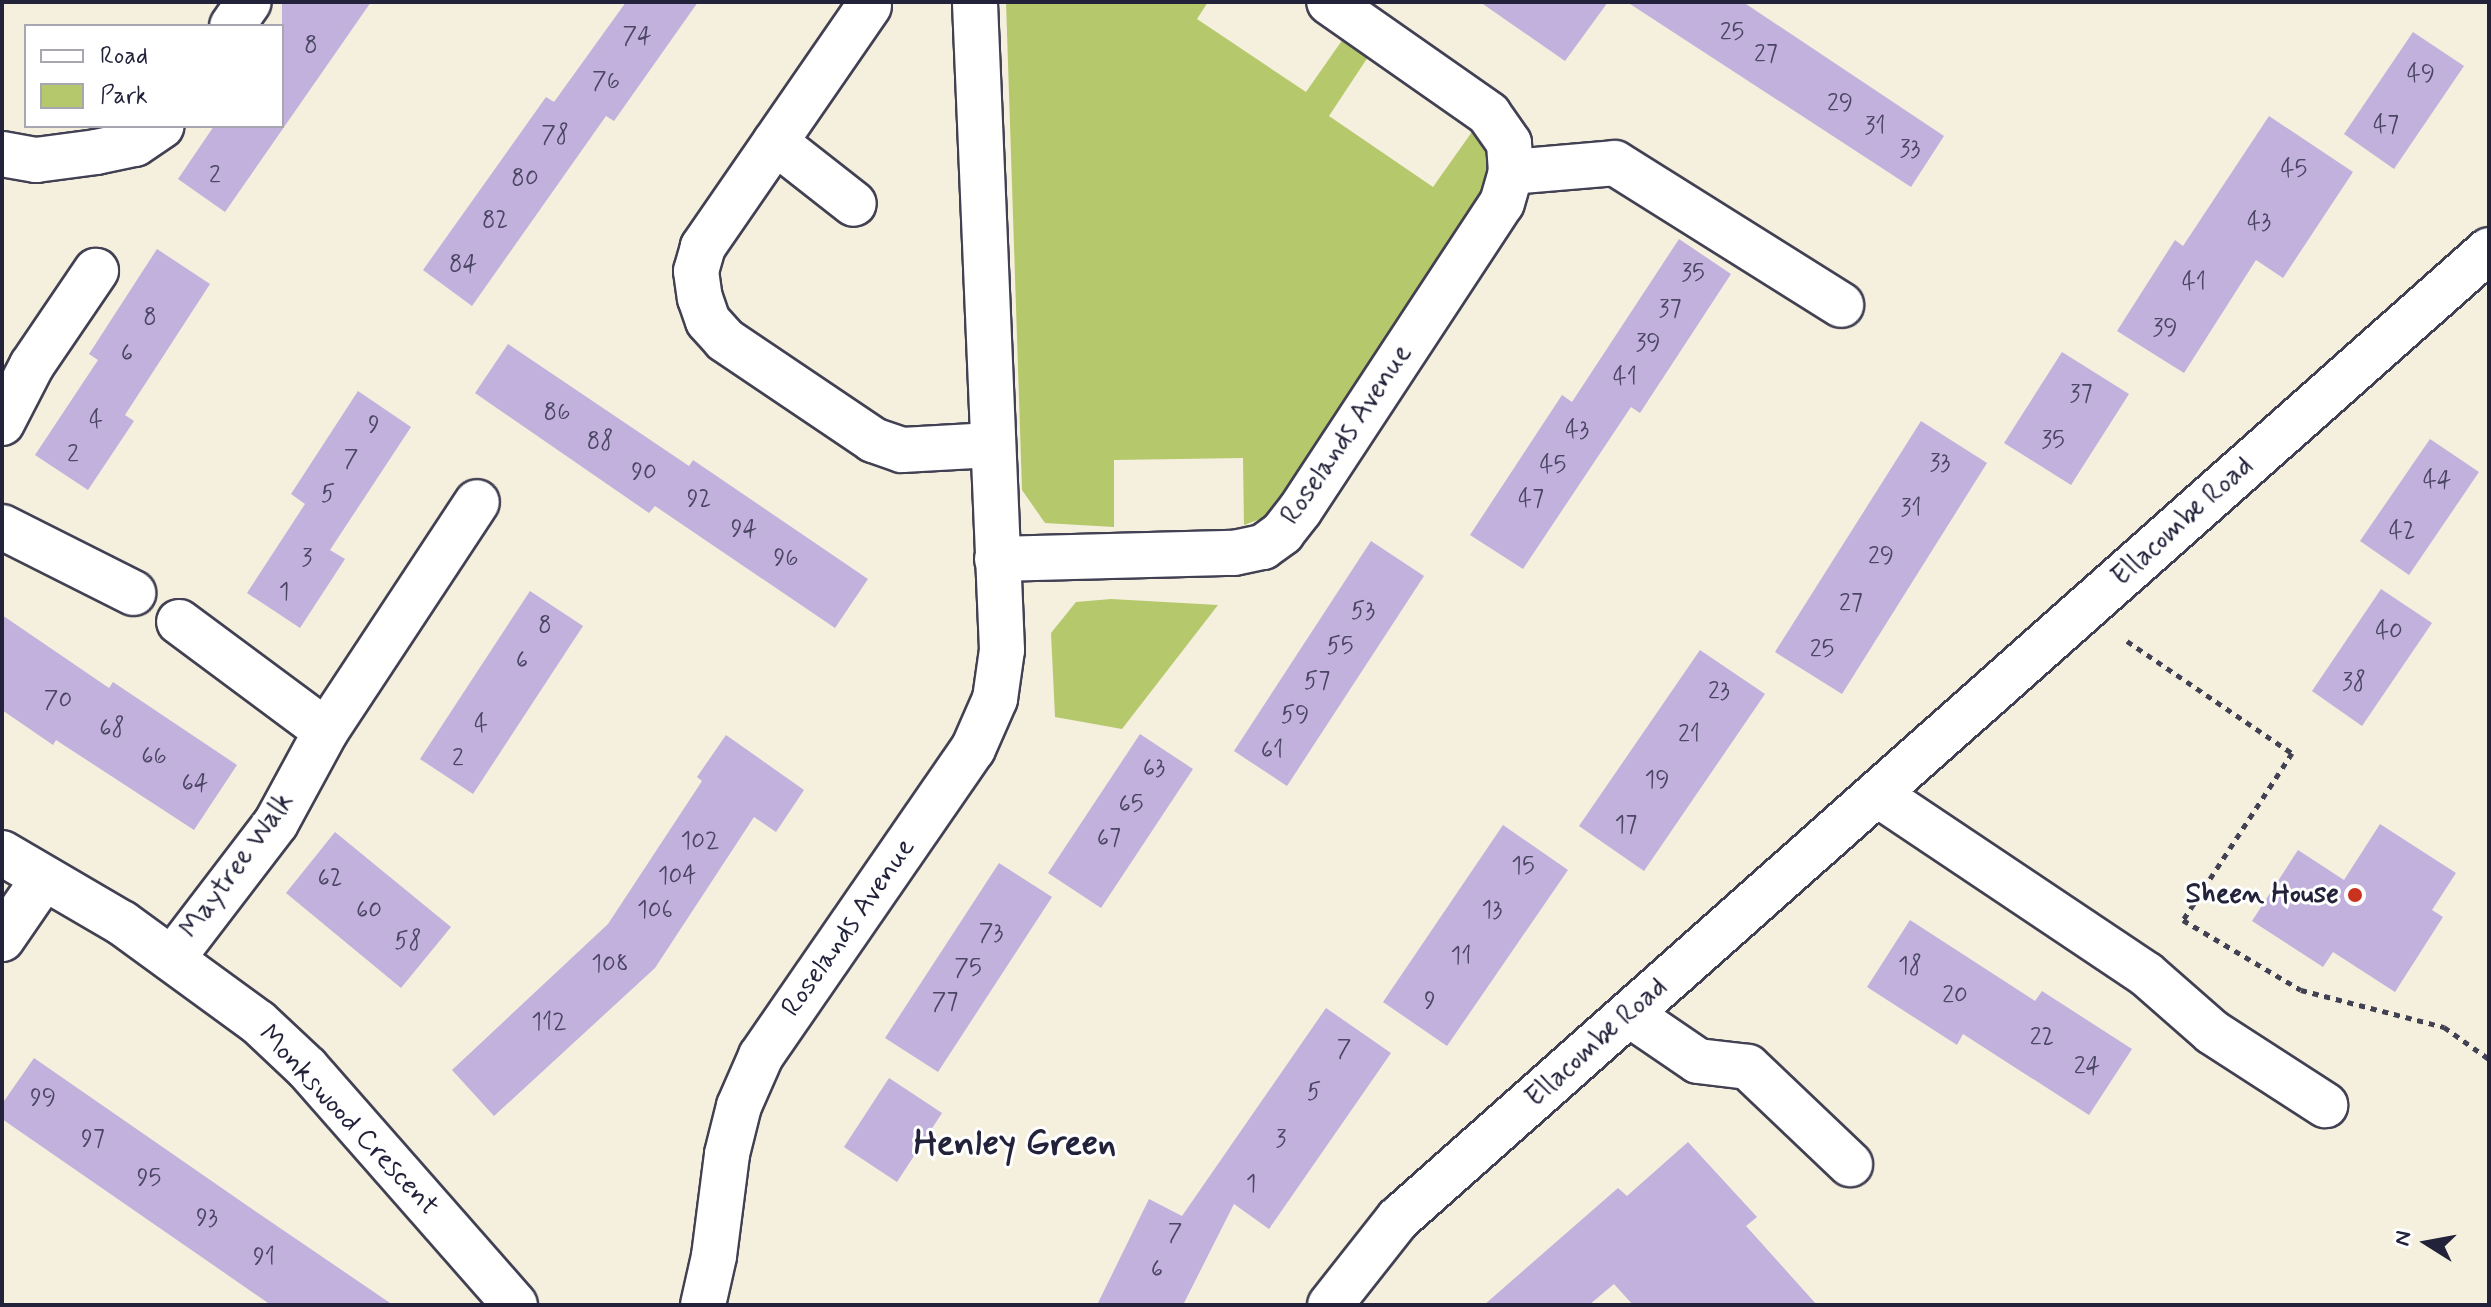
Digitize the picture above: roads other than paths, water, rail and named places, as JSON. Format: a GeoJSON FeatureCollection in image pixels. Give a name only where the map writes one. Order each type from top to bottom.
{"type":"FeatureCollection","features":[{"type":"Feature","properties":{"kind":"street"},"geometry":{"type":"LineString","coordinates":[[233,24],[249,2]]}},
{"type":"Feature","properties":{"kind":"street","name":"Roselands Avenue"},"geometry":{"type":"LineString","coordinates":[[703,1305],[714,1256],[727,1154],[739,1106],[761,1056],[973,749],[995,699],[1002,650],[975,2]]}},
{"type":"Feature","properties":{"kind":"street"},"geometry":{"type":"LineString","coordinates":[[1329,2],[1489,114],[1509,143],[1511,172],[1615,163],[1841,305]]}},
{"type":"Feature","properties":{"kind":"street"},"geometry":{"type":"LineString","coordinates":[[869,6],[703,247],[696,271],[708,321],[725,340],[873,440],[902,450],[992,445]]}},
{"type":"Feature","properties":{"kind":"street"},"geometry":{"type":"LineString","coordinates":[[2,154],[36,160],[96,152],[135,144],[159,128]]}},
{"type":"Feature","properties":{"kind":"street"},"geometry":{"type":"LineString","coordinates":[[775,142],[854,204]]}},
{"type":"Feature","properties":{"kind":"street","name":"Roselands Avenue"},"geometry":{"type":"LineString","coordinates":[[997,559],[1234,553],[1263,547],[1282,533],[1502,203],[1511,172]]}},
{"type":"Feature","properties":{"kind":"street","name":"Ellacombe Road"},"geometry":{"type":"LineString","coordinates":[[1330,1305],[1398,1219],[2489,250]]}},
{"type":"Feature","properties":{"kind":"street"},"geometry":{"type":"LineString","coordinates":[[2,423],[32,365],[96,271]]}},
{"type":"Feature","properties":{"kind":"street","name":"Maytree Walk"},"geometry":{"type":"LineString","coordinates":[[172,959],[276,823],[326,731],[477,502]]}},
{"type":"Feature","properties":{"kind":"street"},"geometry":{"type":"LineString","coordinates":[[2,527],[133,593]]}},
{"type":"Feature","properties":{"kind":"street"},"geometry":{"type":"LineString","coordinates":[[179,622],[326,731]]}},
{"type":"Feature","properties":{"kind":"street"},"geometry":{"type":"LineString","coordinates":[[1877,794],[2146,974],[2212,1032],[2325,1105]]}},
{"type":"Feature","properties":{"kind":"street","name":"Monkswood Crescent"},"geometry":{"type":"LineString","coordinates":[[2,853],[122,923],[258,1022],[307,1068],[515,1305]]}},
{"type":"Feature","properties":{"kind":"street"},"geometry":{"type":"LineString","coordinates":[[2,939],[44,878]]}},
{"type":"Feature","properties":{"kind":"street"},"geometry":{"type":"LineString","coordinates":[[1629,1014],[1698,1061],[1748,1067],[1850,1164]]}},
{"type":"Feature","properties":{"kind":"place","name":"Sheen House"},"geometry":{"type":"Point","coordinates":[2355,895]}},
{"type":"Feature","properties":{"kind":"district","name":"Henley Green"},"geometry":{"type":"Point","coordinates":[1015,1145]}}]}
